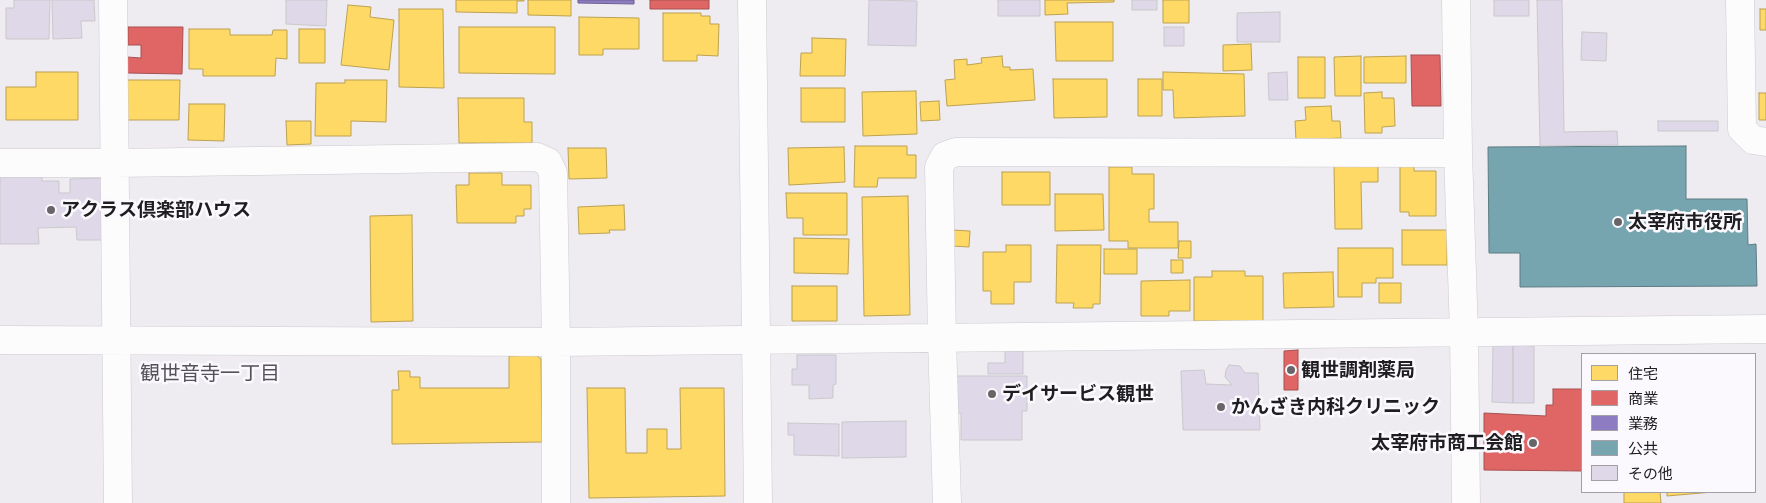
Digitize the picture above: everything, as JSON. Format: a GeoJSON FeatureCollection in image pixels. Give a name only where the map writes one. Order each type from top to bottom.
{"type":"FeatureCollection","features":[{"type":"Feature","properties":{"kind":"street"},"geometry":{"type":"LineString","coordinates":[[113,0],[118,503]]}},
{"type":"Feature","properties":{"kind":"street"},"geometry":{"type":"LineString","coordinates":[[752,0],[758,503]]}},
{"type":"Feature","properties":{"kind":"street"},"geometry":{"type":"LineString","coordinates":[[1456,0],[1466,503]]}},
{"type":"Feature","properties":{"kind":"street"},"geometry":{"type":"LineString","coordinates":[[1740,0],[1740,105],[1742,129],[1753,140],[1766,142]]}},
{"type":"Feature","properties":{"kind":"street"},"geometry":{"type":"LineString","coordinates":[[947,503],[939,167],[945,156],[956,152],[1458,153]]}},
{"type":"Feature","properties":{"kind":"street"},"geometry":{"type":"LineString","coordinates":[[0,163],[537,157],[548,162],[553,173],[556,503]]}},
{"type":"Feature","properties":{"kind":"street"},"geometry":{"type":"LineString","coordinates":[[0,340],[556,342],[1766,329]]}},
{"type":"Feature","properties":{"kind":"building: 住宅"},"geometry":{"type":"Polygon","coordinates":[[[456,0],[524,1],[517,1],[517,13],[456,12],[456,0]]]}},
{"type":"Feature","properties":{"kind":"building: 住宅"},"geometry":{"type":"Polygon","coordinates":[[[528,0],[571,0],[571,16],[528,15],[528,0]]]}},
{"type":"Feature","properties":{"kind":"building: 住宅"},"geometry":{"type":"Polygon","coordinates":[[[1045,0],[1114,0],[1114,2],[1067,3],[1068,14],[1045,15],[1045,0]]]}},
{"type":"Feature","properties":{"kind":"building: 住宅"},"geometry":{"type":"Polygon","coordinates":[[[1163,0],[1189,0],[1189,23],[1163,23],[1163,0]]]}},
{"type":"Feature","properties":{"kind":"building: 住宅"},"geometry":{"type":"Polygon","coordinates":[[[348,5],[371,7],[370,17],[394,20],[389,70],[341,65],[348,5]]]}},
{"type":"Feature","properties":{"kind":"building: 住宅"},"geometry":{"type":"Polygon","coordinates":[[[399,9],[443,9],[444,88],[399,87],[399,9]]]}},
{"type":"Feature","properties":{"kind":"building: 住宅"},"geometry":{"type":"Polygon","coordinates":[[[1760,9],[1766,9],[1766,30],[1760,30],[1760,9]]]}},
{"type":"Feature","properties":{"kind":"building: 住宅"},"geometry":{"type":"Polygon","coordinates":[[[663,13],[701,13],[701,16],[710,16],[710,24],[719,24],[718,56],[697,55],[697,61],[663,61],[663,13]]]}},
{"type":"Feature","properties":{"kind":"building: 住宅"},"geometry":{"type":"Polygon","coordinates":[[[579,17],[639,18],[639,49],[603,49],[603,55],[579,55],[579,17]]]}},
{"type":"Feature","properties":{"kind":"building: 住宅"},"geometry":{"type":"Polygon","coordinates":[[[1055,22],[1113,22],[1113,61],[1056,61],[1055,22]]]}},
{"type":"Feature","properties":{"kind":"building: 住宅"},"geometry":{"type":"Polygon","coordinates":[[[459,27],[555,27],[555,74],[459,73],[459,27]]]}},
{"type":"Feature","properties":{"kind":"building: 住宅"},"geometry":{"type":"Polygon","coordinates":[[[189,29],[230,29],[230,35],[272,35],[273,30],[287,30],[287,59],[276,58],[275,76],[203,76],[203,69],[189,69],[189,29]]]}},
{"type":"Feature","properties":{"kind":"building: 住宅"},"geometry":{"type":"Polygon","coordinates":[[[299,29],[325,29],[325,63],[299,63],[299,29]]]}},
{"type":"Feature","properties":{"kind":"building: 住宅"},"geometry":{"type":"Polygon","coordinates":[[[812,38],[846,39],[845,76],[800,76],[801,53],[812,53],[812,38]]]}},
{"type":"Feature","properties":{"kind":"building: 住宅"},"geometry":{"type":"Polygon","coordinates":[[[1251,44],[1252,70],[1223,71],[1223,45],[1251,44]]]}},
{"type":"Feature","properties":{"kind":"building: 住宅"},"geometry":{"type":"Polygon","coordinates":[[[1002,56],[1003,67],[1010,67],[1010,70],[1033,69],[1035,100],[947,106],[945,80],[955,79],[954,60],[967,59],[967,65],[982,63],[981,58],[1002,56]]]}},
{"type":"Feature","properties":{"kind":"building: 住宅"},"geometry":{"type":"Polygon","coordinates":[[[1361,56],[1361,96],[1335,96],[1334,57],[1361,56]]]}},
{"type":"Feature","properties":{"kind":"building: 住宅"},"geometry":{"type":"Polygon","coordinates":[[[1406,56],[1406,83],[1364,83],[1364,57],[1406,56]]]}},
{"type":"Feature","properties":{"kind":"building: 住宅"},"geometry":{"type":"Polygon","coordinates":[[[1298,57],[1325,57],[1325,98],[1298,98],[1298,57]]]}},
{"type":"Feature","properties":{"kind":"building: 住宅"},"geometry":{"type":"Polygon","coordinates":[[[36,72],[78,72],[78,120],[6,120],[6,87],[36,87],[36,72]]]}},
{"type":"Feature","properties":{"kind":"building: 住宅"},"geometry":{"type":"Polygon","coordinates":[[[1163,72],[1244,74],[1245,116],[1174,118],[1173,90],[1163,90],[1163,72]]]}},
{"type":"Feature","properties":{"kind":"building: 住宅"},"geometry":{"type":"Polygon","coordinates":[[[1053,79],[1107,79],[1107,117],[1054,118],[1053,79]]]}},
{"type":"Feature","properties":{"kind":"building: 住宅"},"geometry":{"type":"Polygon","coordinates":[[[1138,79],[1162,79],[1162,116],[1138,116],[1138,79]]]}},
{"type":"Feature","properties":{"kind":"building: 住宅"},"geometry":{"type":"Polygon","coordinates":[[[126,80],[180,80],[179,120],[126,120],[126,80]]]}},
{"type":"Feature","properties":{"kind":"building: 住宅"},"geometry":{"type":"Polygon","coordinates":[[[345,80],[387,80],[386,122],[351,121],[351,136],[315,136],[316,83],[345,83],[345,80]]]}},
{"type":"Feature","properties":{"kind":"building: 住宅"},"geometry":{"type":"Polygon","coordinates":[[[801,88],[845,88],[845,122],[801,122],[801,88]]]}},
{"type":"Feature","properties":{"kind":"building: 住宅"},"geometry":{"type":"Polygon","coordinates":[[[916,91],[917,134],[863,136],[862,92],[916,91]]]}},
{"type":"Feature","properties":{"kind":"building: 住宅"},"geometry":{"type":"Polygon","coordinates":[[[1382,92],[1382,98],[1394,98],[1395,126],[1382,127],[1382,133],[1365,133],[1364,93],[1382,92]]]}},
{"type":"Feature","properties":{"kind":"building: 住宅"},"geometry":{"type":"Polygon","coordinates":[[[1759,93],[1766,93],[1766,120],[1759,120],[1759,93]]]}},
{"type":"Feature","properties":{"kind":"building: 住宅"},"geometry":{"type":"Polygon","coordinates":[[[458,98],[524,98],[524,122],[532,122],[532,143],[459,143],[458,98]]]}},
{"type":"Feature","properties":{"kind":"building: 住宅"},"geometry":{"type":"Polygon","coordinates":[[[939,101],[940,120],[921,121],[920,102],[939,101]]]}},
{"type":"Feature","properties":{"kind":"building: 住宅"},"geometry":{"type":"Polygon","coordinates":[[[189,104],[225,104],[224,141],[188,140],[189,104]]]}},
{"type":"Feature","properties":{"kind":"building: 住宅"},"geometry":{"type":"Polygon","coordinates":[[[1331,106],[1332,121],[1340,121],[1341,138],[1296,140],[1295,121],[1306,120],[1305,107],[1331,106]]]}},
{"type":"Feature","properties":{"kind":"building: 住宅"},"geometry":{"type":"Polygon","coordinates":[[[286,121],[311,121],[311,144],[287,145],[286,121]]]}},
{"type":"Feature","properties":{"kind":"building: 住宅"},"geometry":{"type":"Polygon","coordinates":[[[855,146],[907,146],[907,155],[916,155],[916,178],[878,178],[877,187],[854,187],[855,146]]]}},
{"type":"Feature","properties":{"kind":"building: 住宅"},"geometry":{"type":"Polygon","coordinates":[[[844,147],[845,182],[789,185],[788,148],[844,147]]]}},
{"type":"Feature","properties":{"kind":"building: 住宅"},"geometry":{"type":"Polygon","coordinates":[[[568,148],[606,148],[607,178],[569,179],[568,148]]]}},
{"type":"Feature","properties":{"kind":"building: 住宅"},"geometry":{"type":"Polygon","coordinates":[[[1334,163],[1378,163],[1378,182],[1361,182],[1362,229],[1335,229],[1334,163]]]}},
{"type":"Feature","properties":{"kind":"building: 住宅"},"geometry":{"type":"Polygon","coordinates":[[[1400,163],[1414,163],[1414,171],[1436,171],[1436,216],[1409,216],[1409,212],[1400,212],[1400,163]]]}},
{"type":"Feature","properties":{"kind":"building: 住宅"},"geometry":{"type":"Polygon","coordinates":[[[1109,167],[1132,167],[1132,174],[1154,174],[1154,209],[1149,209],[1149,222],[1178,222],[1178,248],[1128,248],[1128,241],[1109,241],[1109,167]]]}},
{"type":"Feature","properties":{"kind":"building: 住宅"},"geometry":{"type":"Polygon","coordinates":[[[1002,172],[1050,172],[1050,205],[1002,205],[1002,172]]]}},
{"type":"Feature","properties":{"kind":"building: 住宅"},"geometry":{"type":"Polygon","coordinates":[[[469,173],[502,173],[502,185],[531,185],[531,209],[524,209],[524,216],[516,216],[516,223],[457,223],[456,185],[469,185],[469,173]]]}},
{"type":"Feature","properties":{"kind":"building: 住宅"},"geometry":{"type":"Polygon","coordinates":[[[786,193],[847,193],[847,235],[803,235],[803,218],[787,218],[786,193]]]}},
{"type":"Feature","properties":{"kind":"building: 住宅"},"geometry":{"type":"Polygon","coordinates":[[[1055,194],[1103,194],[1104,230],[1055,231],[1055,194]]]}},
{"type":"Feature","properties":{"kind":"building: 住宅"},"geometry":{"type":"Polygon","coordinates":[[[908,196],[910,315],[864,316],[862,197],[908,196]]]}},
{"type":"Feature","properties":{"kind":"building: 住宅"},"geometry":{"type":"Polygon","coordinates":[[[624,205],[625,230],[609,230],[610,233],[579,234],[578,207],[624,205]]]}},
{"type":"Feature","properties":{"kind":"building: 住宅"},"geometry":{"type":"Polygon","coordinates":[[[412,215],[413,321],[371,322],[370,216],[412,215]]]}},
{"type":"Feature","properties":{"kind":"building: 住宅"},"geometry":{"type":"Polygon","coordinates":[[[952,230],[970,231],[969,247],[952,246],[952,230]]]}},
{"type":"Feature","properties":{"kind":"building: 住宅"},"geometry":{"type":"Polygon","coordinates":[[[1402,230],[1447,230],[1447,265],[1402,265],[1402,230]]]}},
{"type":"Feature","properties":{"kind":"building: 住宅"},"geometry":{"type":"Polygon","coordinates":[[[794,238],[849,239],[848,274],[794,273],[794,238]]]}},
{"type":"Feature","properties":{"kind":"building: 住宅"},"geometry":{"type":"Polygon","coordinates":[[[1179,241],[1191,241],[1191,258],[1178,258],[1179,241]]]}},
{"type":"Feature","properties":{"kind":"building: 住宅"},"geometry":{"type":"Polygon","coordinates":[[[1006,245],[1031,245],[1031,282],[1014,282],[1014,304],[991,304],[991,291],[983,291],[983,252],[1006,252],[1006,245]]]}},
{"type":"Feature","properties":{"kind":"building: 住宅"},"geometry":{"type":"Polygon","coordinates":[[[1057,245],[1101,245],[1100,304],[1093,304],[1093,308],[1073,308],[1074,303],[1056,303],[1057,245]]]}},
{"type":"Feature","properties":{"kind":"building: 住宅"},"geometry":{"type":"Polygon","coordinates":[[[1338,248],[1393,248],[1393,278],[1376,278],[1376,283],[1362,283],[1362,297],[1338,297],[1338,248]]]}},
{"type":"Feature","properties":{"kind":"building: 住宅"},"geometry":{"type":"Polygon","coordinates":[[[1104,249],[1137,249],[1137,274],[1104,274],[1104,249]]]}},
{"type":"Feature","properties":{"kind":"building: 住宅"},"geometry":{"type":"Polygon","coordinates":[[[1171,260],[1183,260],[1183,273],[1171,273],[1171,260]]]}},
{"type":"Feature","properties":{"kind":"building: 住宅"},"geometry":{"type":"Polygon","coordinates":[[[1212,271],[1245,271],[1245,276],[1263,276],[1263,321],[1194,321],[1194,277],[1212,277],[1212,271]]]}},
{"type":"Feature","properties":{"kind":"building: 住宅"},"geometry":{"type":"Polygon","coordinates":[[[1333,272],[1334,307],[1284,308],[1283,273],[1333,272]]]}},
{"type":"Feature","properties":{"kind":"building: 住宅"},"geometry":{"type":"Polygon","coordinates":[[[1190,280],[1190,311],[1169,311],[1169,316],[1141,316],[1141,281],[1190,280]]]}},
{"type":"Feature","properties":{"kind":"building: 住宅"},"geometry":{"type":"Polygon","coordinates":[[[1379,283],[1401,283],[1401,303],[1379,303],[1379,283]]]}},
{"type":"Feature","properties":{"kind":"building: 住宅"},"geometry":{"type":"Polygon","coordinates":[[[792,286],[837,286],[837,321],[792,321],[792,286]]]}},
{"type":"Feature","properties":{"kind":"building: 住宅"},"geometry":{"type":"Polygon","coordinates":[[[536,355],[541,359],[542,442],[392,444],[392,390],[399,390],[398,371],[410,371],[410,377],[420,377],[420,388],[509,388],[509,356],[536,355]]]}},
{"type":"Feature","properties":{"kind":"building: 住宅"},"geometry":{"type":"Polygon","coordinates":[[[587,388],[625,388],[626,453],[647,453],[647,429],[667,429],[667,449],[681,449],[680,388],[724,388],[725,496],[589,498],[587,388]]]}},
{"type":"Feature","properties":{"kind":"building: 住宅"},"geometry":{"type":"Polygon","coordinates":[[[1624,493],[1660,493],[1661,503],[1624,503],[1624,493]]]}},
{"type":"Feature","properties":{"kind":"building: 住宅"},"geometry":{"type":"Polygon","coordinates":[[[1667,493],[1702,493],[1667,496],[1667,493]]]}},
{"type":"Feature","properties":{"kind":"building: 商業"},"geometry":{"type":"Polygon","coordinates":[[[650,0],[709,0],[709,9],[650,9],[650,0]]]}},
{"type":"Feature","properties":{"kind":"building: 商業"},"geometry":{"type":"Polygon","coordinates":[[[128,27],[183,27],[182,74],[127,73],[127,57],[141,58],[141,45],[128,45],[128,27]]]}},
{"type":"Feature","properties":{"kind":"building: 商業"},"geometry":{"type":"Polygon","coordinates":[[[1411,55],[1440,55],[1441,106],[1412,106],[1411,55]]]}},
{"type":"Feature","properties":{"kind":"building: 商業","name":"観世調剤薬局"},"geometry":{"type":"Polygon","coordinates":[[[1298,350],[1298,390],[1284,390],[1284,351],[1298,350]]]}},
{"type":"Feature","properties":{"kind":"building: 商業","name":"太宰府市商工会館"},"geometry":{"type":"Polygon","coordinates":[[[1553,389],[1581,389],[1581,471],[1484,470],[1484,413],[1546,416],[1546,405],[1553,405],[1553,389]]]}},
{"type":"Feature","properties":{"kind":"building: 業務"},"geometry":{"type":"Polygon","coordinates":[[[578,0],[634,0],[634,4],[578,3],[578,0]]]}},
{"type":"Feature","properties":{"kind":"building: 公共","name":"太宰府市役所"},"geometry":{"type":"Polygon","coordinates":[[[1686,146],[1686,199],[1747,199],[1748,245],[1756,244],[1757,286],[1520,287],[1520,253],[1489,253],[1488,147],[1686,146]]]}},
{"type":"Feature","properties":{"kind":"building: その他"},"geometry":{"type":"Polygon","coordinates":[[[14,0],[50,0],[49,39],[6,39],[6,8],[14,8],[14,0]]]}},
{"type":"Feature","properties":{"kind":"building: その他"},"geometry":{"type":"Polygon","coordinates":[[[52,0],[94,0],[95,21],[81,21],[82,38],[53,39],[52,0]]]}},
{"type":"Feature","properties":{"kind":"building: その他"},"geometry":{"type":"Polygon","coordinates":[[[286,0],[327,0],[326,26],[286,24],[286,0]]]}},
{"type":"Feature","properties":{"kind":"building: その他"},"geometry":{"type":"Polygon","coordinates":[[[869,0],[917,1],[916,46],[868,45],[869,0]]]}},
{"type":"Feature","properties":{"kind":"building: その他"},"geometry":{"type":"Polygon","coordinates":[[[998,0],[1040,0],[1040,16],[998,16],[998,0]]]}},
{"type":"Feature","properties":{"kind":"building: その他"},"geometry":{"type":"Polygon","coordinates":[[[1132,0],[1157,0],[1157,10],[1132,10],[1132,0]]]}},
{"type":"Feature","properties":{"kind":"building: その他"},"geometry":{"type":"Polygon","coordinates":[[[1494,0],[1529,0],[1529,16],[1494,16],[1494,0]]]}},
{"type":"Feature","properties":{"kind":"building: その他"},"geometry":{"type":"Polygon","coordinates":[[[1537,0],[1562,0],[1564,132],[1617,131],[1618,145],[1540,146],[1537,0]]]}},
{"type":"Feature","properties":{"kind":"building: その他"},"geometry":{"type":"Polygon","coordinates":[[[1280,12],[1280,42],[1237,42],[1237,13],[1280,12]]]}},
{"type":"Feature","properties":{"kind":"building: その他"},"geometry":{"type":"Polygon","coordinates":[[[1164,27],[1184,27],[1184,46],[1164,46],[1164,27]]]}},
{"type":"Feature","properties":{"kind":"building: その他"},"geometry":{"type":"Polygon","coordinates":[[[1582,32],[1607,33],[1606,61],[1581,60],[1582,32]]]}},
{"type":"Feature","properties":{"kind":"building: その他"},"geometry":{"type":"Polygon","coordinates":[[[1287,72],[1288,100],[1269,100],[1268,73],[1287,72]]]}},
{"type":"Feature","properties":{"kind":"building: その他"},"geometry":{"type":"Polygon","coordinates":[[[1658,121],[1718,121],[1718,131],[1658,131],[1658,121]]]}},
{"type":"Feature","properties":{"kind":"building: その他","name":"アクラス倶楽部ハウス"},"geometry":{"type":"Polygon","coordinates":[[[42,172],[42,181],[59,181],[59,193],[70,193],[70,179],[102,178],[103,240],[77,240],[76,227],[38,228],[39,244],[0,244],[0,173],[42,172]]]}},
{"type":"Feature","properties":{"kind":"building: その他"},"geometry":{"type":"Polygon","coordinates":[[[1493,345],[1513,345],[1513,403],[1492,402],[1493,345]]]}},
{"type":"Feature","properties":{"kind":"building: その他"},"geometry":{"type":"Polygon","coordinates":[[[1513,345],[1534,346],[1534,403],[1513,403],[1513,345]]]}},
{"type":"Feature","properties":{"kind":"building: その他"},"geometry":{"type":"Polygon","coordinates":[[[1005,351],[1023,351],[1023,374],[988,374],[988,363],[1005,363],[1005,351]]]}},
{"type":"Feature","properties":{"kind":"building: その他"},"geometry":{"type":"Polygon","coordinates":[[[797,355],[836,355],[836,384],[833,385],[833,398],[809,399],[809,385],[792,385],[792,369],[797,369],[797,355]]]}},
{"type":"Feature","properties":{"kind":"building: その他","name":"かんざき内科クリニック"},"geometry":{"type":"Polygon","coordinates":[[[1229,365],[1240,366],[1245,373],[1258,373],[1260,430],[1183,430],[1181,371],[1204,370],[1206,384],[1232,385],[1225,377],[1229,365]]]}},
{"type":"Feature","properties":{"kind":"building: その他","name":"デイサービス観世"},"geometry":{"type":"Polygon","coordinates":[[[956,376],[1027,376],[1027,411],[1022,411],[1022,440],[961,440],[961,413],[956,413],[956,376]]]}},
{"type":"Feature","properties":{"kind":"building: その他"},"geometry":{"type":"Polygon","coordinates":[[[906,421],[906,457],[842,458],[842,422],[906,421]]]}},
{"type":"Feature","properties":{"kind":"building: その他"},"geometry":{"type":"Polygon","coordinates":[[[788,423],[839,424],[839,456],[794,455],[794,435],[788,435],[788,423]]]}},
{"type":"Feature","properties":{"kind":"place","name":"アクラス倶楽部ハウス"},"geometry":{"type":"Point","coordinates":[51,210]}},
{"type":"Feature","properties":{"kind":"place","name":"太宰府市役所"},"geometry":{"type":"Point","coordinates":[1618,222]}},
{"type":"Feature","properties":{"kind":"place","name":"観世調剤薬局"},"geometry":{"type":"Point","coordinates":[1291,370]}},
{"type":"Feature","properties":{"kind":"place","name":"デイサービス観世"},"geometry":{"type":"Point","coordinates":[992,394]}},
{"type":"Feature","properties":{"kind":"place","name":"かんざき内科クリニック"},"geometry":{"type":"Point","coordinates":[1221,407]}},
{"type":"Feature","properties":{"kind":"place","name":"太宰府市商工会館"},"geometry":{"type":"Point","coordinates":[1533,443]}},
{"type":"Feature","properties":{"kind":"district","name":"観世音寺一丁目"},"geometry":{"type":"Point","coordinates":[210,374]}}]}
